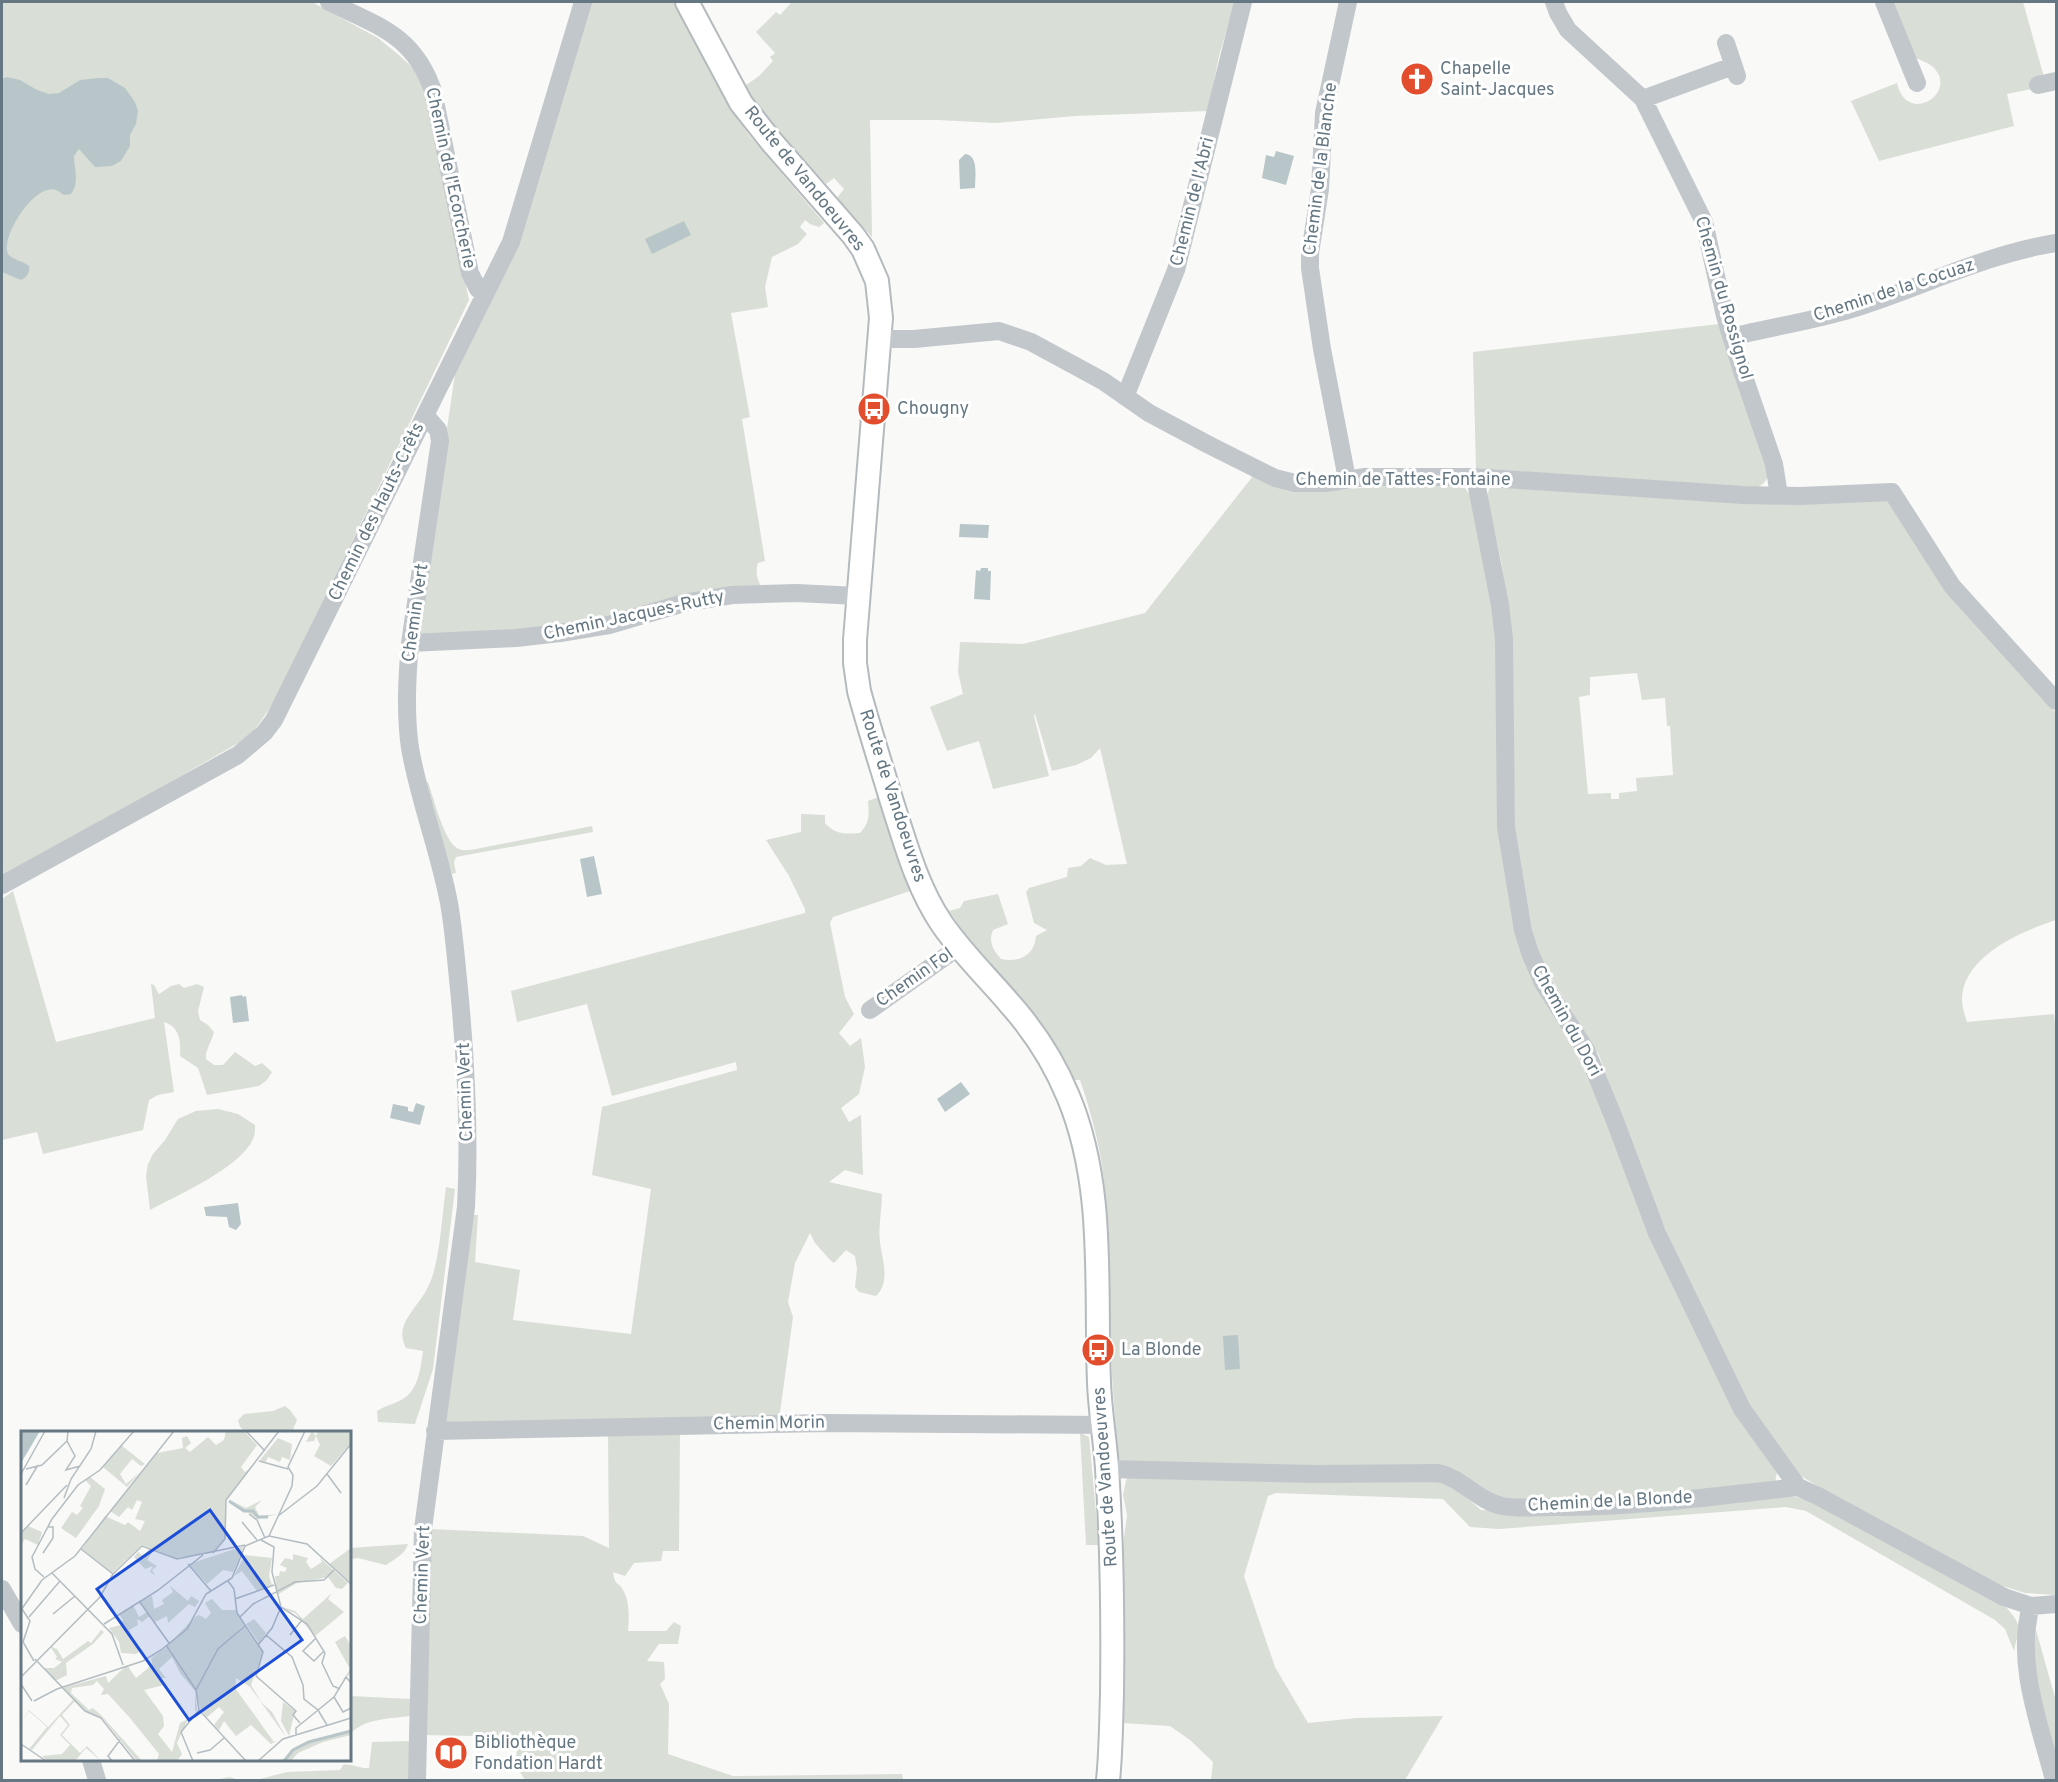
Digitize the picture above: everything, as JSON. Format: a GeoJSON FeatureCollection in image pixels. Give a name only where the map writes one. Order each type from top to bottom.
{"type":"FeatureCollection","features":[{"type":"Feature","properties":{"kind":"main road","name":"Route de Vandoeuvres"},"geometry":{"type":"LineString","coordinates":[[687,2],[741,103],[771,141],[853,234],[869,260],[879,291],[881,318],[855,663],[863,706],[917,880],[931,907],[959,947],[1010,1004],[1044,1049],[1067,1094],[1081,1130],[1092,1186],[1099,1305],[1099,1386],[1113,1563],[1108,1780]]}},
{"type":"Feature","properties":{"kind":"street","name":"Chemin de l'Ecorcherie"},"geometry":{"type":"LineString","coordinates":[[328,2],[389,32],[409,48],[424,67],[433,91],[470,273],[478,289],[485,295]]}},
{"type":"Feature","properties":{"kind":"street","name":"Chemin des Hauts-Crêts"},"geometry":{"type":"LineString","coordinates":[[2,885],[238,755],[264,733],[274,720],[511,242],[583,2]]}},
{"type":"Feature","properties":{"kind":"street","name":"Chemin de l'Abri"},"geometry":{"type":"LineString","coordinates":[[1125,397],[1176,270],[1243,2]]}},
{"type":"Feature","properties":{"kind":"street","name":"Chemin de la Blanche"},"geometry":{"type":"LineString","coordinates":[[1347,478],[1322,349],[1310,268],[1310,253],[1320,189],[1324,113],[1348,2]]}},
{"type":"Feature","properties":{"kind":"street","name":"Chemin du Rossignol"},"geometry":{"type":"LineString","coordinates":[[1554,2],[1568,30],[1643,99],[1704,222],[1731,337],[1774,464],[1779,495]]}},
{"type":"Feature","properties":{"kind":"street"},"geometry":{"type":"LineString","coordinates":[[1884,2],[1917,83]]}},
{"type":"Feature","properties":{"kind":"street"},"geometry":{"type":"LineString","coordinates":[[1643,99],[1735,71],[1726,43]]}},
{"type":"Feature","properties":{"kind":"street"},"geometry":{"type":"LineString","coordinates":[[2038,85],[2056,81]]}},
{"type":"Feature","properties":{"kind":"street","name":"Chemin de la Cocuaz"},"geometry":{"type":"LineString","coordinates":[[1731,337],[1851,309],[1947,274],[2056,243]]}},
{"type":"Feature","properties":{"kind":"street","name":"Chemin de Tattes-Fontaine"},"geometry":{"type":"LineString","coordinates":[[879,339],[914,339],[999,331],[1031,342],[1103,381],[1158,418],[1275,478],[1308,484],[1365,477],[1475,477],[1743,495],[1800,496],[1892,492],[1952,586],[2056,701]]}},
{"type":"Feature","properties":{"kind":"street","name":"Chemin Vert"},"geometry":{"type":"LineString","coordinates":[[417,1780],[423,1529],[466,1207],[468,1165],[467,1082],[452,921],[445,879],[409,740],[407,709],[410,643],[440,441],[438,430],[425,415]]}},
{"type":"Feature","properties":{"kind":"street","name":"Chemin du Dori"},"geometry":{"type":"LineString","coordinates":[[1475,477],[1496,578],[1504,639],[1506,826],[1523,930],[1530,953],[1543,983],[1586,1050],[1657,1233],[1742,1409],[1798,1487]]}},
{"type":"Feature","properties":{"kind":"street","name":"Chemin Jacques-Rutty"},"geometry":{"type":"LineString","coordinates":[[410,643],[516,638],[560,633],[609,624],[684,603],[732,595],[796,593],[859,596]]}},
{"type":"Feature","properties":{"kind":"street","name":"Chemin Fol"},"geometry":{"type":"LineString","coordinates":[[870,1010],[959,947]]}},
{"type":"Feature","properties":{"kind":"street","name":"Chemin Morin"},"geometry":{"type":"LineString","coordinates":[[435,1431],[827,1423],[1103,1425]]}},
{"type":"Feature","properties":{"kind":"street","name":"Chemin de la Blonde"},"geometry":{"type":"LineString","coordinates":[[1107,1469],[1317,1474],[1438,1473],[1457,1479],[1482,1498],[1502,1506],[1572,1507],[1634,1504],[1798,1487]]}},
{"type":"Feature","properties":{"kind":"street"},"geometry":{"type":"LineString","coordinates":[[1798,1487],[2004,1597],[2031,1606],[2056,1604]]}},
{"type":"Feature","properties":{"kind":"street"},"geometry":{"type":"LineString","coordinates":[[2,1589],[21,1622]]}},
{"type":"Feature","properties":{"kind":"street"},"geometry":{"type":"LineString","coordinates":[[2031,1606],[2025,1643],[2026,1671],[2054,1780]]}},
{"type":"Feature","properties":{"kind":"street"},"geometry":{"type":"LineString","coordinates":[[91,1761],[97,1780]]}},
{"type":"Feature","properties":{"kind":"shaded area"},"geometry":{"type":"Polygon","coordinates":[[[2,2],[312,2],[378,38],[413,68],[421,82],[469,300],[275,701],[255,729],[240,742],[2,875],[2,2]]]}},
{"type":"Feature","properties":{"kind":"shaded area"},"geometry":{"type":"Polygon","coordinates":[[[591,2],[675,2],[727,103],[749,135],[824,223],[819,227],[805,220],[800,227],[807,234],[798,244],[772,257],[765,287],[768,307],[731,313],[750,417],[742,419],[765,561],[758,563],[757,569],[758,580],[763,588],[618,618],[531,633],[417,634],[455,374],[591,2]]]}},
{"type":"Feature","properties":{"kind":"shaded area"},"geometry":{"type":"Polygon","coordinates":[[[792,2],[1235,2],[1219,56],[1208,111],[1075,116],[996,123],[870,120],[872,237],[837,198],[844,189],[834,178],[826,184],[772,127],[742,88],[759,76],[773,61],[770,57],[775,53],[756,32],[776,12],[780,15],[792,2]]]}},
{"type":"Feature","properties":{"kind":"shaded area"},"geometry":{"type":"Polygon","coordinates":[[[1892,2],[2023,2],[2044,77],[2032,89],[2007,94],[2014,126],[1879,161],[1851,101],[1897,83],[1902,96],[1910,102],[1919,104],[1935,96],[1940,88],[1940,79],[1935,69],[1914,57],[1892,2]]]}},
{"type":"Feature","properties":{"kind":"shaded area"},"geometry":{"type":"Polygon","coordinates":[[[7,77],[20,80],[49,94],[59,93],[80,80],[108,78],[125,88],[135,102],[138,111],[136,124],[130,135],[130,146],[121,161],[112,166],[95,167],[79,149],[74,156],[76,180],[71,194],[64,195],[56,190],[48,190],[29,202],[21,213],[14,224],[7,246],[10,256],[29,266],[28,275],[21,280],[2,272],[2,79],[7,77]]]}},
{"type":"Feature","properties":{"kind":"shaded area"},"geometry":{"type":"Polygon","coordinates":[[[1276,151],[1294,156],[1286,185],[1262,178],[1266,155],[1274,157],[1276,151]]]}},
{"type":"Feature","properties":{"kind":"shaded area"},"geometry":{"type":"Polygon","coordinates":[[[965,154],[969,155],[974,162],[975,188],[960,189],[959,160],[965,154]]]}},
{"type":"Feature","properties":{"kind":"shaded area"},"geometry":{"type":"Polygon","coordinates":[[[684,221],[691,235],[652,254],[645,239],[684,221]]]}},
{"type":"Feature","properties":{"kind":"shaded area"},"geometry":{"type":"Polygon","coordinates":[[[1719,324],[1769,473],[1762,485],[1748,489],[1476,468],[1473,352],[1719,324]]]}},
{"type":"Feature","properties":{"kind":"shaded area"},"geometry":{"type":"Polygon","coordinates":[[[1253,476],[1324,491],[1385,486],[1459,486],[1465,488],[1472,498],[1496,626],[1498,724],[1530,976],[1573,1045],[1616,1143],[1777,1473],[1775,1482],[1615,1500],[1525,1501],[1489,1495],[1463,1474],[1118,1461],[1104,1180],[1098,1142],[1088,1104],[1080,1080],[1074,1080],[1056,1045],[1034,1014],[970,941],[949,911],[960,908],[964,901],[998,894],[1008,924],[993,930],[992,945],[1001,959],[1014,960],[1029,953],[1036,936],[1047,930],[1034,923],[1026,892],[1029,888],[1067,877],[1068,868],[1081,866],[1090,858],[1106,865],[1127,864],[1100,748],[1091,758],[1076,765],[1052,771],[1035,714],[1049,776],[993,789],[979,741],[947,751],[930,707],[963,694],[958,672],[960,642],[1023,644],[1145,613],[1253,476]]]}},
{"type":"Feature","properties":{"kind":"shaded area"},"geometry":{"type":"Polygon","coordinates":[[[1491,484],[1890,496],[1950,594],[2056,713],[2056,920],[2011,939],[1983,958],[1972,970],[1965,984],[1962,1000],[1967,1022],[2054,1014],[2056,1033],[2056,1595],[2025,1593],[1997,1584],[1801,1476],[1750,1409],[1693,1291],[1640,1172],[1599,1055],[1542,963],[1532,928],[1515,829],[1510,632],[1502,566],[1487,496],[1491,484]],[[1637,673],[1590,677],[1590,695],[1579,697],[1588,794],[1611,793],[1611,799],[1619,799],[1619,793],[1637,791],[1636,778],[1673,775],[1670,726],[1667,726],[1665,698],[1642,700],[1637,673]]]}},
{"type":"Feature","properties":{"kind":"shaded area"},"geometry":{"type":"Polygon","coordinates":[[[960,524],[989,525],[988,538],[959,537],[960,524]]]}},
{"type":"Feature","properties":{"kind":"shaded area"},"geometry":{"type":"Polygon","coordinates":[[[981,568],[988,568],[988,571],[991,571],[990,600],[974,599],[976,570],[980,571],[981,568]]]}},
{"type":"Feature","properties":{"kind":"shaded area"},"geometry":{"type":"Polygon","coordinates":[[[428,782],[448,837],[452,844],[460,850],[471,850],[592,826],[593,832],[456,857],[454,862],[456,873],[452,874],[425,784],[428,782]]]}},
{"type":"Feature","properties":{"kind":"shaded area"},"geometry":{"type":"Polygon","coordinates":[[[881,796],[913,890],[833,917],[830,923],[845,997],[854,1014],[839,1033],[850,1046],[861,1038],[865,1067],[859,1094],[841,1108],[849,1122],[861,1115],[863,1175],[845,1170],[829,1182],[882,1194],[880,1236],[884,1277],[881,1290],[876,1296],[859,1292],[855,1287],[857,1269],[855,1256],[846,1250],[834,1263],[815,1243],[810,1233],[795,1263],[788,1302],[793,1317],[779,1420],[445,1424],[471,1215],[478,1215],[475,1262],[520,1270],[513,1320],[631,1334],[651,1189],[592,1175],[602,1107],[737,1070],[736,1062],[612,1096],[587,1004],[517,1022],[511,991],[805,913],[789,876],[766,840],[801,832],[801,814],[825,815],[825,823],[833,830],[860,833],[869,814],[868,801],[881,796]]]}},
{"type":"Feature","properties":{"kind":"shaded area"},"geometry":{"type":"Polygon","coordinates":[[[594,856],[602,894],[587,897],[580,859],[594,856]]]}},
{"type":"Feature","properties":{"kind":"shaded area"},"geometry":{"type":"Polygon","coordinates":[[[13,891],[56,1042],[155,1018],[151,984],[159,994],[171,986],[179,984],[184,988],[197,984],[204,987],[198,1011],[200,1020],[214,1032],[206,1059],[214,1065],[223,1065],[235,1052],[255,1066],[262,1063],[272,1072],[267,1080],[259,1086],[207,1095],[198,1068],[180,1056],[180,1040],[176,1031],[164,1022],[174,1092],[158,1095],[149,1100],[143,1130],[43,1154],[37,1132],[2,1140],[2,899],[13,891]]]}},
{"type":"Feature","properties":{"kind":"shaded area"},"geometry":{"type":"Polygon","coordinates":[[[246,996],[249,1021],[233,1023],[230,997],[246,996]]]}},
{"type":"Feature","properties":{"kind":"shaded area"},"geometry":{"type":"Polygon","coordinates":[[[961,1082],[970,1094],[945,1112],[937,1099],[961,1082]]]}},
{"type":"Feature","properties":{"kind":"shaded area"},"geometry":{"type":"Polygon","coordinates":[[[416,1103],[425,1106],[420,1125],[390,1118],[393,1104],[408,1107],[408,1111],[413,1112],[416,1103]]]}},
{"type":"Feature","properties":{"kind":"shaded area"},"geometry":{"type":"Polygon","coordinates":[[[218,1109],[238,1114],[255,1125],[254,1137],[246,1150],[207,1180],[150,1210],[146,1176],[153,1154],[178,1119],[196,1111],[218,1109]]]}},
{"type":"Feature","properties":{"kind":"shaded area"},"geometry":{"type":"Polygon","coordinates":[[[446,1187],[455,1189],[433,1369],[415,1424],[378,1422],[377,1411],[407,1396],[419,1375],[423,1351],[406,1348],[403,1331],[408,1316],[424,1295],[432,1277],[438,1253],[446,1187]]]}},
{"type":"Feature","properties":{"kind":"shaded area"},"geometry":{"type":"Polygon","coordinates":[[[238,1203],[241,1224],[236,1230],[229,1227],[227,1217],[206,1216],[204,1207],[238,1203]]]}},
{"type":"Feature","properties":{"kind":"shaded area"},"geometry":{"type":"Polygon","coordinates":[[[1238,1335],[1240,1369],[1225,1370],[1223,1336],[1238,1335]]]}},
{"type":"Feature","properties":{"kind":"shaded area"},"geometry":{"type":"Polygon","coordinates":[[[285,1406],[290,1410],[297,1420],[292,1431],[245,1431],[240,1427],[238,1420],[244,1414],[273,1411],[285,1406]]]}},
{"type":"Feature","properties":{"kind":"shaded area"},"geometry":{"type":"Polygon","coordinates":[[[680,1432],[679,1551],[663,1551],[661,1561],[634,1563],[625,1576],[613,1572],[627,1601],[628,1631],[666,1631],[674,1622],[681,1626],[678,1644],[659,1644],[647,1661],[664,1662],[665,1679],[660,1684],[669,1704],[668,1754],[733,1776],[902,1774],[903,1780],[525,1780],[515,1764],[519,1737],[425,1735],[430,1529],[583,1536],[609,1548],[608,1433],[680,1432]]]}},
{"type":"Feature","properties":{"kind":"shaded area"},"geometry":{"type":"Polygon","coordinates":[[[1080,1433],[1089,1437],[1099,1545],[1086,1545],[1080,1433]]]}},
{"type":"Feature","properties":{"kind":"shaded area"},"geometry":{"type":"Polygon","coordinates":[[[1127,1476],[1442,1480],[1458,1490],[1481,1510],[1583,1513],[1789,1496],[1802,1498],[2006,1607],[2017,1623],[2017,1637],[2014,1651],[2005,1629],[1995,1620],[1806,1511],[1786,1507],[1499,1529],[1470,1527],[1443,1499],[1276,1493],[1268,1496],[1244,1576],[1275,1667],[1308,1723],[1357,1718],[1443,1716],[1405,1780],[1211,1780],[1213,1762],[1190,1740],[1170,1726],[1122,1723],[1123,1545],[1127,1515],[1123,1495],[1127,1476]]]}},
{"type":"Feature","properties":{"kind":"shaded area"},"geometry":{"type":"Polygon","coordinates":[[[408,1544],[402,1553],[386,1565],[358,1558],[351,1559],[351,1548],[408,1544]]]}},
{"type":"Feature","properties":{"kind":"shaded area"},"geometry":{"type":"Polygon","coordinates":[[[2036,1630],[2056,1701],[2056,1757],[2032,1666],[2036,1630]]]}},
{"type":"Feature","properties":{"kind":"shaded area"},"geometry":{"type":"Polygon","coordinates":[[[351,1696],[411,1699],[410,1716],[370,1722],[351,1733],[351,1696]]]}},
{"type":"Feature","properties":{"kind":"shaded area"},"geometry":{"type":"Polygon","coordinates":[[[411,1741],[411,1780],[256,1780],[287,1772],[340,1770],[343,1765],[369,1768],[372,1742],[411,1741]]]}},
{"type":"Feature","properties":{"kind":"shaded area"},"geometry":{"type":"Polygon","coordinates":[[[229,1777],[256,1780],[215,1780],[229,1777]]]}},
{"type":"Feature","properties":{"kind":"place","name":"Chapelle Saint-Jacques"},"geometry":{"type":"Point","coordinates":[1417,79]}},
{"type":"Feature","properties":{"kind":"place","name":"Chougny"},"geometry":{"type":"Point","coordinates":[874,409]}},
{"type":"Feature","properties":{"kind":"place","name":"La Blonde"},"geometry":{"type":"Point","coordinates":[1098,1350]}},
{"type":"Feature","properties":{"kind":"place","name":"Bibliothèque Fondation Hardt"},"geometry":{"type":"Point","coordinates":[451,1753]}}]}
